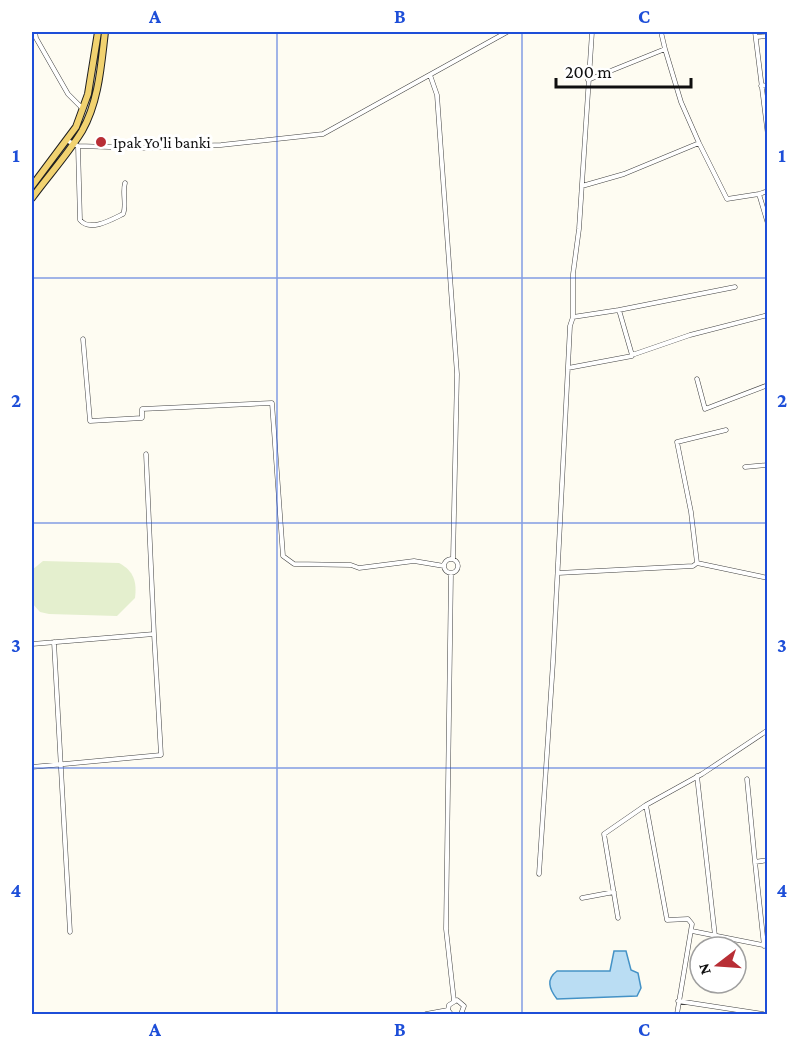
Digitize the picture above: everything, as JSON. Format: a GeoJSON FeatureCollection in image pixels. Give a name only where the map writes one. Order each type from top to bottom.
{"type":"FeatureCollection","features":[{"type":"Feature","properties":{"kind":"main road"},"geometry":{"type":"LineString","coordinates":[[32,186],[76,127],[91,82],[98,32]]}},
{"type":"Feature","properties":{"kind":"main road"},"geometry":{"type":"LineString","coordinates":[[32,198],[75,145],[95,97],[105,32]]}},
{"type":"Feature","properties":{"kind":"street"},"geometry":{"type":"LineString","coordinates":[[34,32],[63,85],[83,109]]}},
{"type":"Feature","properties":{"kind":"street"},"geometry":{"type":"LineString","coordinates":[[65,140],[75,145],[141,148],[222,145],[323,134],[507,32]]}},
{"type":"Feature","properties":{"kind":"street"},"geometry":{"type":"LineString","coordinates":[[539,874],[558,573],[570,326],[573,316],[573,274],[582,186],[592,32]]}},
{"type":"Feature","properties":{"kind":"street"},"geometry":{"type":"LineString","coordinates":[[661,32],[681,102],[728,199],[768,191]]}},
{"type":"Feature","properties":{"kind":"street"},"geometry":{"type":"LineString","coordinates":[[755,32],[768,136]]}},
{"type":"Feature","properties":{"kind":"street"},"geometry":{"type":"LineString","coordinates":[[757,37],[768,36]]}},
{"type":"Feature","properties":{"kind":"street"},"geometry":{"type":"LineString","coordinates":[[588,80],[665,49]]}},
{"type":"Feature","properties":{"kind":"street"},"geometry":{"type":"LineString","coordinates":[[430,75],[437,95],[457,374],[453,559],[458,568],[451,573]]}},
{"type":"Feature","properties":{"kind":"street"},"geometry":{"type":"LineString","coordinates":[[762,86],[768,85]]}},
{"type":"Feature","properties":{"kind":"street"},"geometry":{"type":"LineString","coordinates":[[582,186],[624,174],[699,143]]}},
{"type":"Feature","properties":{"kind":"street"},"geometry":{"type":"LineString","coordinates":[[75,145],[80,220],[83,223],[97,225],[123,214],[125,183]]}},
{"type":"Feature","properties":{"kind":"street"},"geometry":{"type":"LineString","coordinates":[[759,194],[768,224]]}},
{"type":"Feature","properties":{"kind":"street"},"geometry":{"type":"LineString","coordinates":[[573,316],[619,310],[735,287]]}},
{"type":"Feature","properties":{"kind":"street"},"geometry":{"type":"LineString","coordinates":[[619,310],[632,356]]}},
{"type":"Feature","properties":{"kind":"street"},"geometry":{"type":"LineString","coordinates":[[568,368],[632,356],[690,336],[768,315]]}},
{"type":"Feature","properties":{"kind":"street"},"geometry":{"type":"LineString","coordinates":[[83,339],[90,421],[142,418],[142,409],[272,403],[283,556],[294,564],[351,565],[359,568],[414,561],[444,566]]}},
{"type":"Feature","properties":{"kind":"street"},"geometry":{"type":"LineString","coordinates":[[698,379],[705,409],[768,385]]}},
{"type":"Feature","properties":{"kind":"street"},"geometry":{"type":"LineString","coordinates":[[697,563],[691,513],[677,442],[726,430]]}},
{"type":"Feature","properties":{"kind":"street"},"geometry":{"type":"LineString","coordinates":[[32,767],[161,755],[146,454]]}},
{"type":"Feature","properties":{"kind":"street"},"geometry":{"type":"LineString","coordinates":[[745,467],[768,465]]}},
{"type":"Feature","properties":{"kind":"street"},"geometry":{"type":"LineString","coordinates":[[451,573],[447,572],[444,566],[446,560],[453,559]]}},
{"type":"Feature","properties":{"kind":"street"},"geometry":{"type":"LineString","coordinates":[[558,573],[693,566],[697,563],[768,578]]}},
{"type":"Feature","properties":{"kind":"street"},"geometry":{"type":"LineString","coordinates":[[451,573],[446,929],[454,1000]]}},
{"type":"Feature","properties":{"kind":"street"},"geometry":{"type":"LineString","coordinates":[[32,644],[154,634]]}},
{"type":"Feature","properties":{"kind":"street"},"geometry":{"type":"LineString","coordinates":[[54,642],[70,932]]}},
{"type":"Feature","properties":{"kind":"street"},"geometry":{"type":"LineString","coordinates":[[618,918],[604,834],[646,805],[697,776],[768,730]]}},
{"type":"Feature","properties":{"kind":"street"},"geometry":{"type":"LineString","coordinates":[[697,776],[715,935]]}},
{"type":"Feature","properties":{"kind":"street"},"geometry":{"type":"LineString","coordinates":[[747,779],[766,946],[748,942]]}},
{"type":"Feature","properties":{"kind":"street"},"geometry":{"type":"LineString","coordinates":[[646,805],[667,920],[688,920],[692,924],[677,1014]]}},
{"type":"Feature","properties":{"kind":"street"},"geometry":{"type":"LineString","coordinates":[[755,862],[768,860]]}},
{"type":"Feature","properties":{"kind":"street"},"geometry":{"type":"LineString","coordinates":[[582,898],[614,892]]}},
{"type":"Feature","properties":{"kind":"street"},"geometry":{"type":"LineString","coordinates":[[692,932],[709,935]]}},
{"type":"Feature","properties":{"kind":"street"},"geometry":{"type":"LineString","coordinates":[[448,1010],[454,1000]]}},
{"type":"Feature","properties":{"kind":"street"},"geometry":{"type":"LineString","coordinates":[[454,1000],[463,1004],[464,1009],[461,1014]]}},
{"type":"Feature","properties":{"kind":"street"},"geometry":{"type":"LineString","coordinates":[[678,1001],[763,1014]]}},
{"type":"Feature","properties":{"kind":"street"},"geometry":{"type":"LineString","coordinates":[[426,1014],[448,1010]]}},
{"type":"Feature","properties":{"kind":"street"},"geometry":{"type":"LineString","coordinates":[[448,1010],[451,1014]]}},
{"type":"Feature","properties":{"kind":"green space"},"geometry":{"type":"Polygon","coordinates":[[[43,561],[119,563],[133,577],[135,598],[117,616],[40,612],[32,603],[32,570],[43,561]]]}},
{"type":"Feature","properties":{"kind":"water"},"geometry":{"type":"Polygon","coordinates":[[[614,951],[626,951],[631,970],[638,973],[641,988],[637,996],[557,999],[552,992],[550,981],[557,971],[610,971],[614,951]]]}},
{"type":"Feature","properties":{"kind":"place","name":"Ipak Yo'li banki"},"geometry":{"type":"Point","coordinates":[101,142]}}]}
